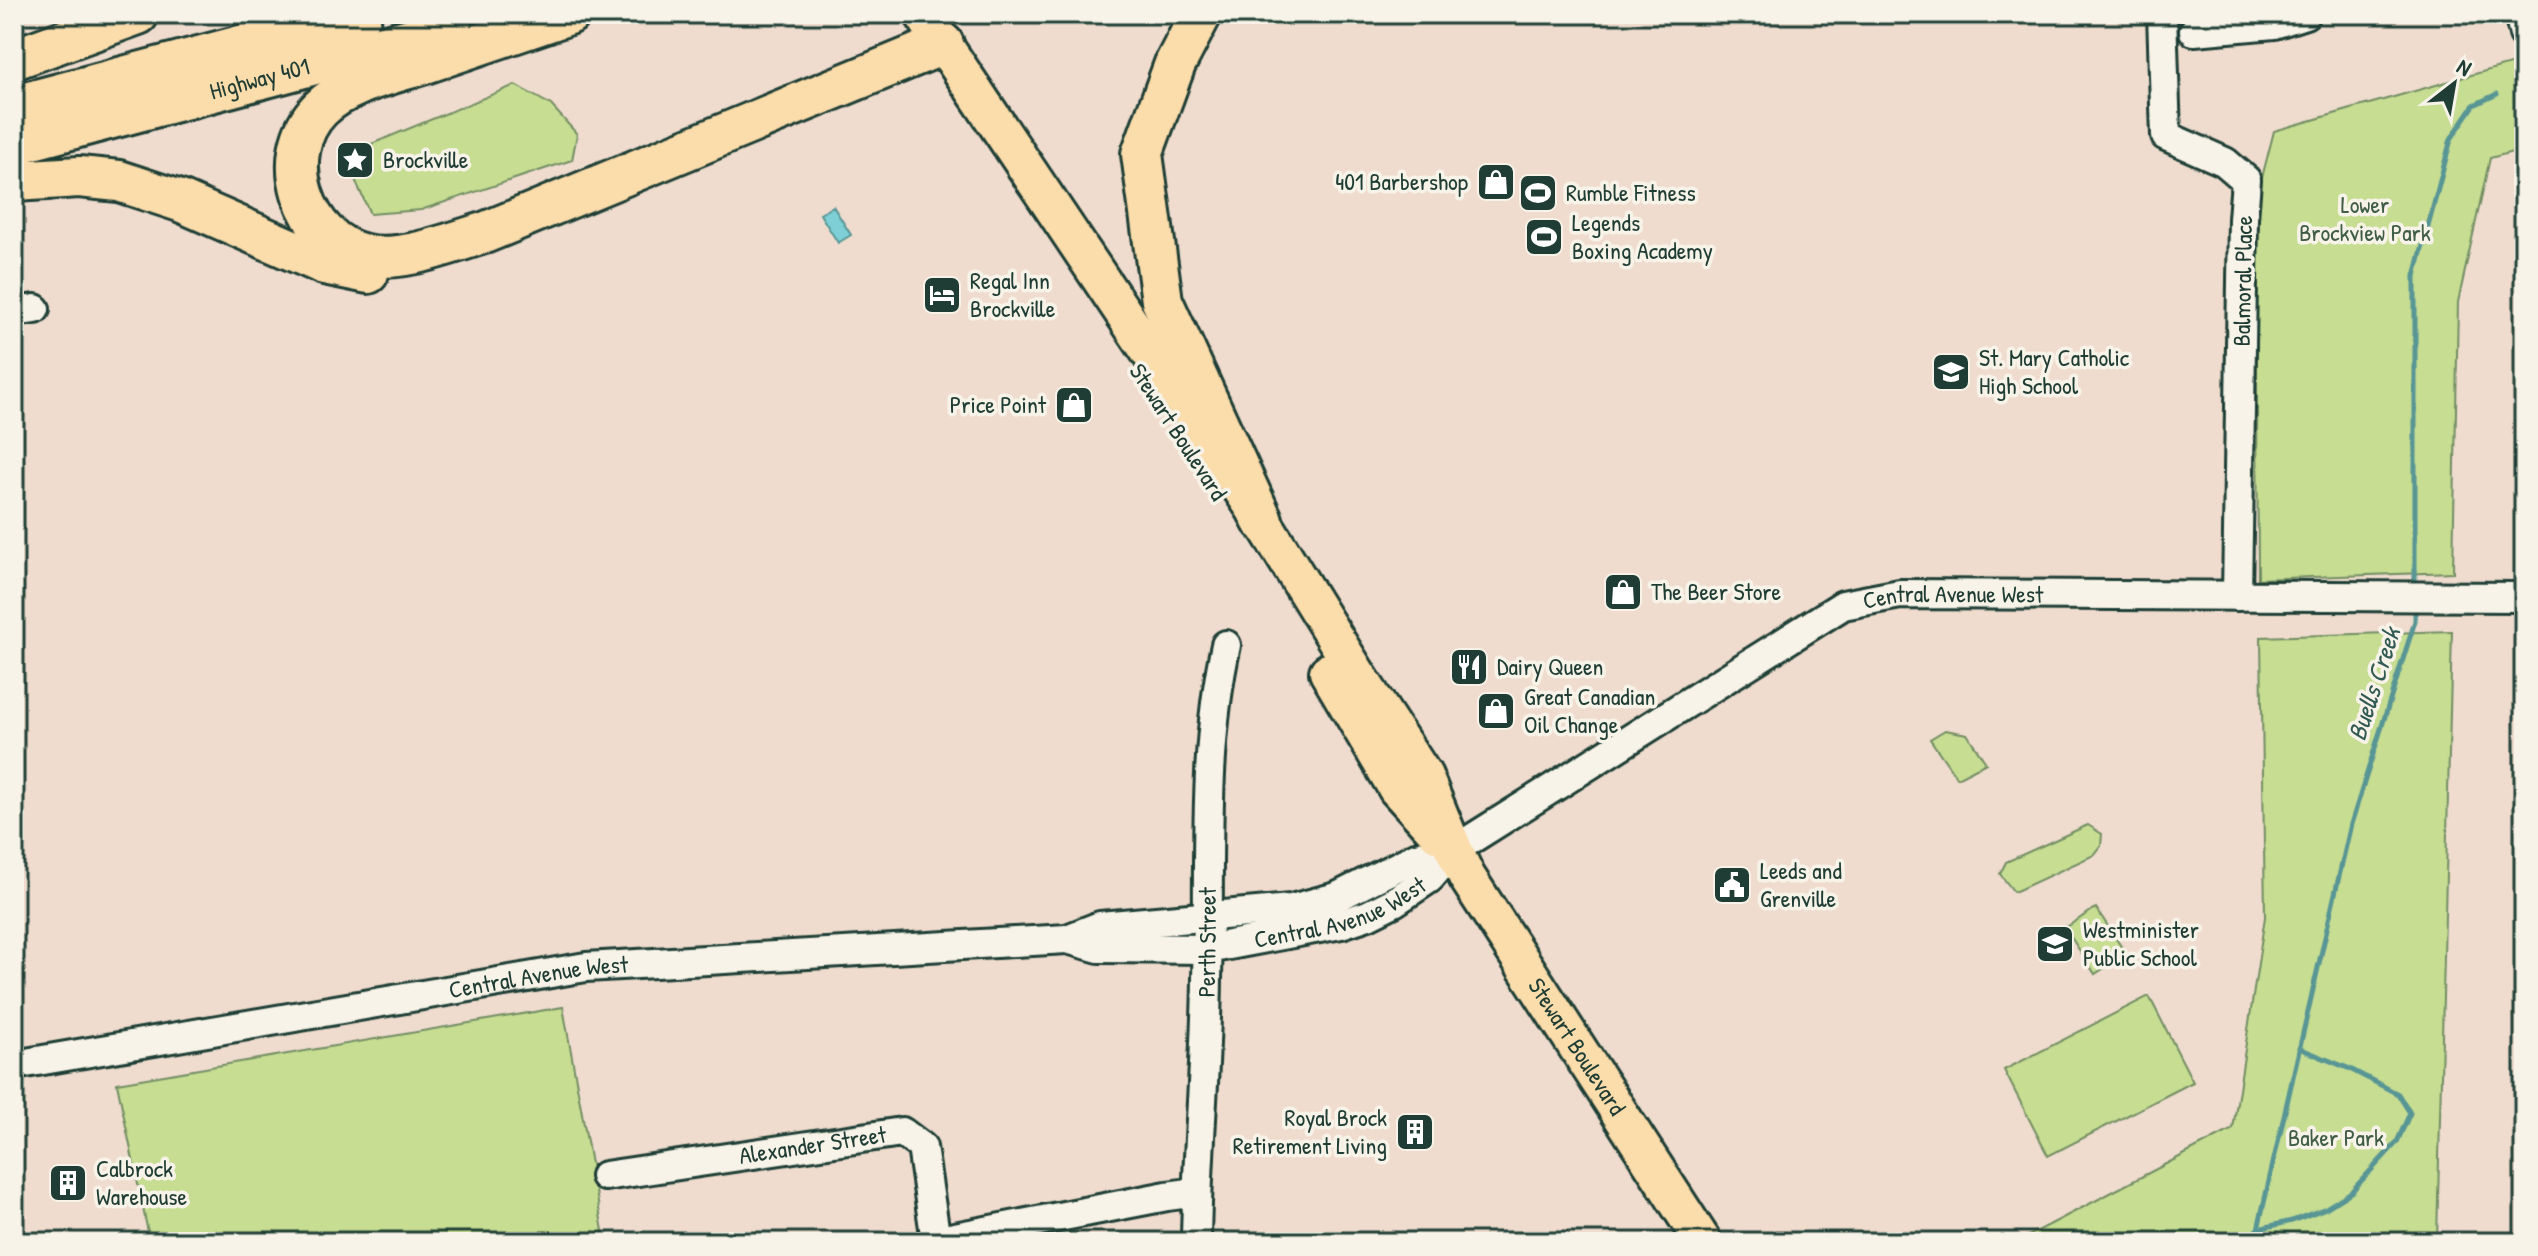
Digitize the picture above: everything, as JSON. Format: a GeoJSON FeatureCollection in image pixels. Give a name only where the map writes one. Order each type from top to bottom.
{"type":"FeatureCollection","features":[{"type":"Feature","properties":{"kind":"highway"},"geometry":{"type":"LineString","coordinates":[[14,59],[138,14]]}},
{"type":"Feature","properties":{"kind":"highway","name":"Highway 401"},"geometry":{"type":"LineString","coordinates":[[14,106],[361,14]]}},
{"type":"Feature","properties":{"kind":"highway","name":"Highway 401"},"geometry":{"type":"LineString","coordinates":[[14,144],[504,14]]}},
{"type":"Feature","properties":{"kind":"highway"},"geometry":{"type":"LineString","coordinates":[[569,14],[356,86],[319,110],[298,153],[297,171],[305,203],[318,224],[335,241],[365,255],[412,254],[484,233],[937,49]]}},
{"type":"Feature","properties":{"kind":"highway"},"geometry":{"type":"LineString","coordinates":[[1201,14],[1175,64],[1142,154],[1162,301],[1262,520]]}},
{"type":"Feature","properties":{"kind":"highway"},"geometry":{"type":"LineString","coordinates":[[14,181],[79,177],[119,181],[180,201],[324,264],[383,276],[421,275],[455,266],[937,49]]}},
{"type":"Feature","properties":{"kind":"main road","name":"Stewart Boulevard"},"geometry":{"type":"LineString","coordinates":[[899,14],[937,49],[1262,520],[1424,776],[1467,877],[1703,1242]]}},
{"type":"Feature","properties":{"kind":"main road","name":"Stewart Boulevard"},"geometry":{"type":"LineString","coordinates":[[937,49],[1264,565],[1397,789],[1454,850]]}},
{"type":"Feature","properties":{"kind":"street","name":"Balmoral Place"},"geometry":{"type":"LineString","coordinates":[[2162,14],[2166,136],[2225,162],[2246,180],[2237,596]]}},
{"type":"Feature","properties":{"kind":"street"},"geometry":{"type":"LineString","coordinates":[[2194,31],[2274,24],[2305,14]]}},
{"type":"Feature","properties":{"kind":"street"},"geometry":{"type":"LineString","coordinates":[[2519,14],[2524,34]]}},
{"type":"Feature","properties":{"kind":"street","name":"Central Avenue West"},"geometry":{"type":"LineString","coordinates":[[1067,939],[1099,948],[1208,949],[1341,924],[1368,915],[1430,878],[1454,850],[1843,605],[1900,594],[2524,597]]}},
{"type":"Feature","properties":{"kind":"street","name":"Perth Street"},"geometry":{"type":"LineString","coordinates":[[1196,1242],[1208,949],[1212,749],[1218,682],[1226,645]]}},
{"type":"Feature","properties":{"kind":"street","name":"Central Avenue West"},"geometry":{"type":"LineString","coordinates":[[14,1065],[586,967],[1067,939],[1100,926],[1291,909],[1337,897],[1416,857],[1454,850]]}},
{"type":"Feature","properties":{"kind":"street","name":"Alexander Street"},"geometry":{"type":"LineString","coordinates":[[605,1176],[902,1132],[922,1147],[933,1241]]}},
{"type":"Feature","properties":{"kind":"street"},"geometry":{"type":"LineString","coordinates":[[933,1241],[1197,1192]]}},
{"type":"Feature","properties":{"kind":"green space","name":"Lower Brockview Park"},"geometry":{"type":"Polygon","coordinates":[[[2524,60],[2524,149],[2490,158],[2458,302],[2453,572],[2258,579],[2256,201],[2274,131],[2524,60]]]}},
{"type":"Feature","properties":{"kind":"green space"},"geometry":{"type":"Polygon","coordinates":[[[515,85],[551,105],[577,134],[572,160],[421,210],[370,214],[354,177],[364,147],[515,85]]]}},
{"type":"Feature","properties":{"kind":"green space","name":"Baker Park"},"geometry":{"type":"Polygon","coordinates":[[[2452,631],[2437,1240],[1865,1242],[2015,1240],[2233,1129],[2265,917],[2261,637],[2452,631]]]}},
{"type":"Feature","properties":{"kind":"green space"},"geometry":{"type":"Polygon","coordinates":[[[1945,730],[1967,734],[1986,763],[1957,778],[1930,739],[1945,730]]]}},
{"type":"Feature","properties":{"kind":"green space"},"geometry":{"type":"Polygon","coordinates":[[[2088,825],[2102,834],[2101,846],[2094,855],[2014,892],[2000,874],[2006,862],[2088,825]]]}},
{"type":"Feature","properties":{"kind":"green space"},"geometry":{"type":"Polygon","coordinates":[[[2096,908],[2126,954],[2095,974],[2065,928],[2096,908]]]}},
{"type":"Feature","properties":{"kind":"green space"},"geometry":{"type":"Polygon","coordinates":[[[2149,996],[2193,1082],[2048,1156],[2004,1070],[2149,996]]]}},
{"type":"Feature","properties":{"kind":"green space"},"geometry":{"type":"Polygon","coordinates":[[[563,1007],[605,1242],[150,1242],[117,1083],[563,1007]]]}},
{"type":"Feature","properties":{"kind":"water"},"geometry":{"type":"Polygon","coordinates":[[[833,206],[851,235],[838,243],[820,214],[833,206]]]}},
{"type":"Feature","properties":{"kind":"waterway","name":"Buells Creek"},"geometry":{"type":"LineString","coordinates":[[2415,587],[2415,276],[2451,139],[2474,105],[2497,94]]}},
{"type":"Feature","properties":{"kind":"waterway","name":"Buells Creek"},"geometry":{"type":"LineString","coordinates":[[2241,1242],[2258,1229],[2351,824],[2415,621],[2415,605]]}},
{"type":"Feature","properties":{"kind":"waterway"},"geometry":{"type":"LineString","coordinates":[[2258,1229],[2326,1208],[2351,1192],[2397,1142],[2410,1113],[2398,1094],[2350,1069],[2299,1048]]}},
{"type":"Feature","properties":{"kind":"place","name":"Brockville"},"geometry":{"type":"Point","coordinates":[355,160]}},
{"type":"Feature","properties":{"kind":"place","name":"401 Barbershop"},"geometry":{"type":"Point","coordinates":[1496,182]}},
{"type":"Feature","properties":{"kind":"place","name":"Rumble Fitness"},"geometry":{"type":"Point","coordinates":[1538,193]}},
{"type":"Feature","properties":{"kind":"place","name":"Legends Boxing Academy"},"geometry":{"type":"Point","coordinates":[1544,237]}},
{"type":"Feature","properties":{"kind":"place","name":"Regal Inn Brockville"},"geometry":{"type":"Point","coordinates":[942,295]}},
{"type":"Feature","properties":{"kind":"place","name":"St. Mary Catholic High School"},"geometry":{"type":"Point","coordinates":[1951,372]}},
{"type":"Feature","properties":{"kind":"place","name":"Price Point"},"geometry":{"type":"Point","coordinates":[1074,405]}},
{"type":"Feature","properties":{"kind":"place","name":"The Beer Store"},"geometry":{"type":"Point","coordinates":[1623,592]}},
{"type":"Feature","properties":{"kind":"place","name":"Dairy Queen"},"geometry":{"type":"Point","coordinates":[1469,667]}},
{"type":"Feature","properties":{"kind":"place","name":"Great Canadian Oil Change"},"geometry":{"type":"Point","coordinates":[1496,711]}},
{"type":"Feature","properties":{"kind":"place","name":"Leeds and Grenville"},"geometry":{"type":"Point","coordinates":[1732,885]}},
{"type":"Feature","properties":{"kind":"place","name":"Westminister Public School"},"geometry":{"type":"Point","coordinates":[2055,944]}},
{"type":"Feature","properties":{"kind":"place","name":"Royal Brock Retirement Living"},"geometry":{"type":"Point","coordinates":[1415,1132]}},
{"type":"Feature","properties":{"kind":"place","name":"Calbrock Warehouse"},"geometry":{"type":"Point","coordinates":[68,1183]}}]}
